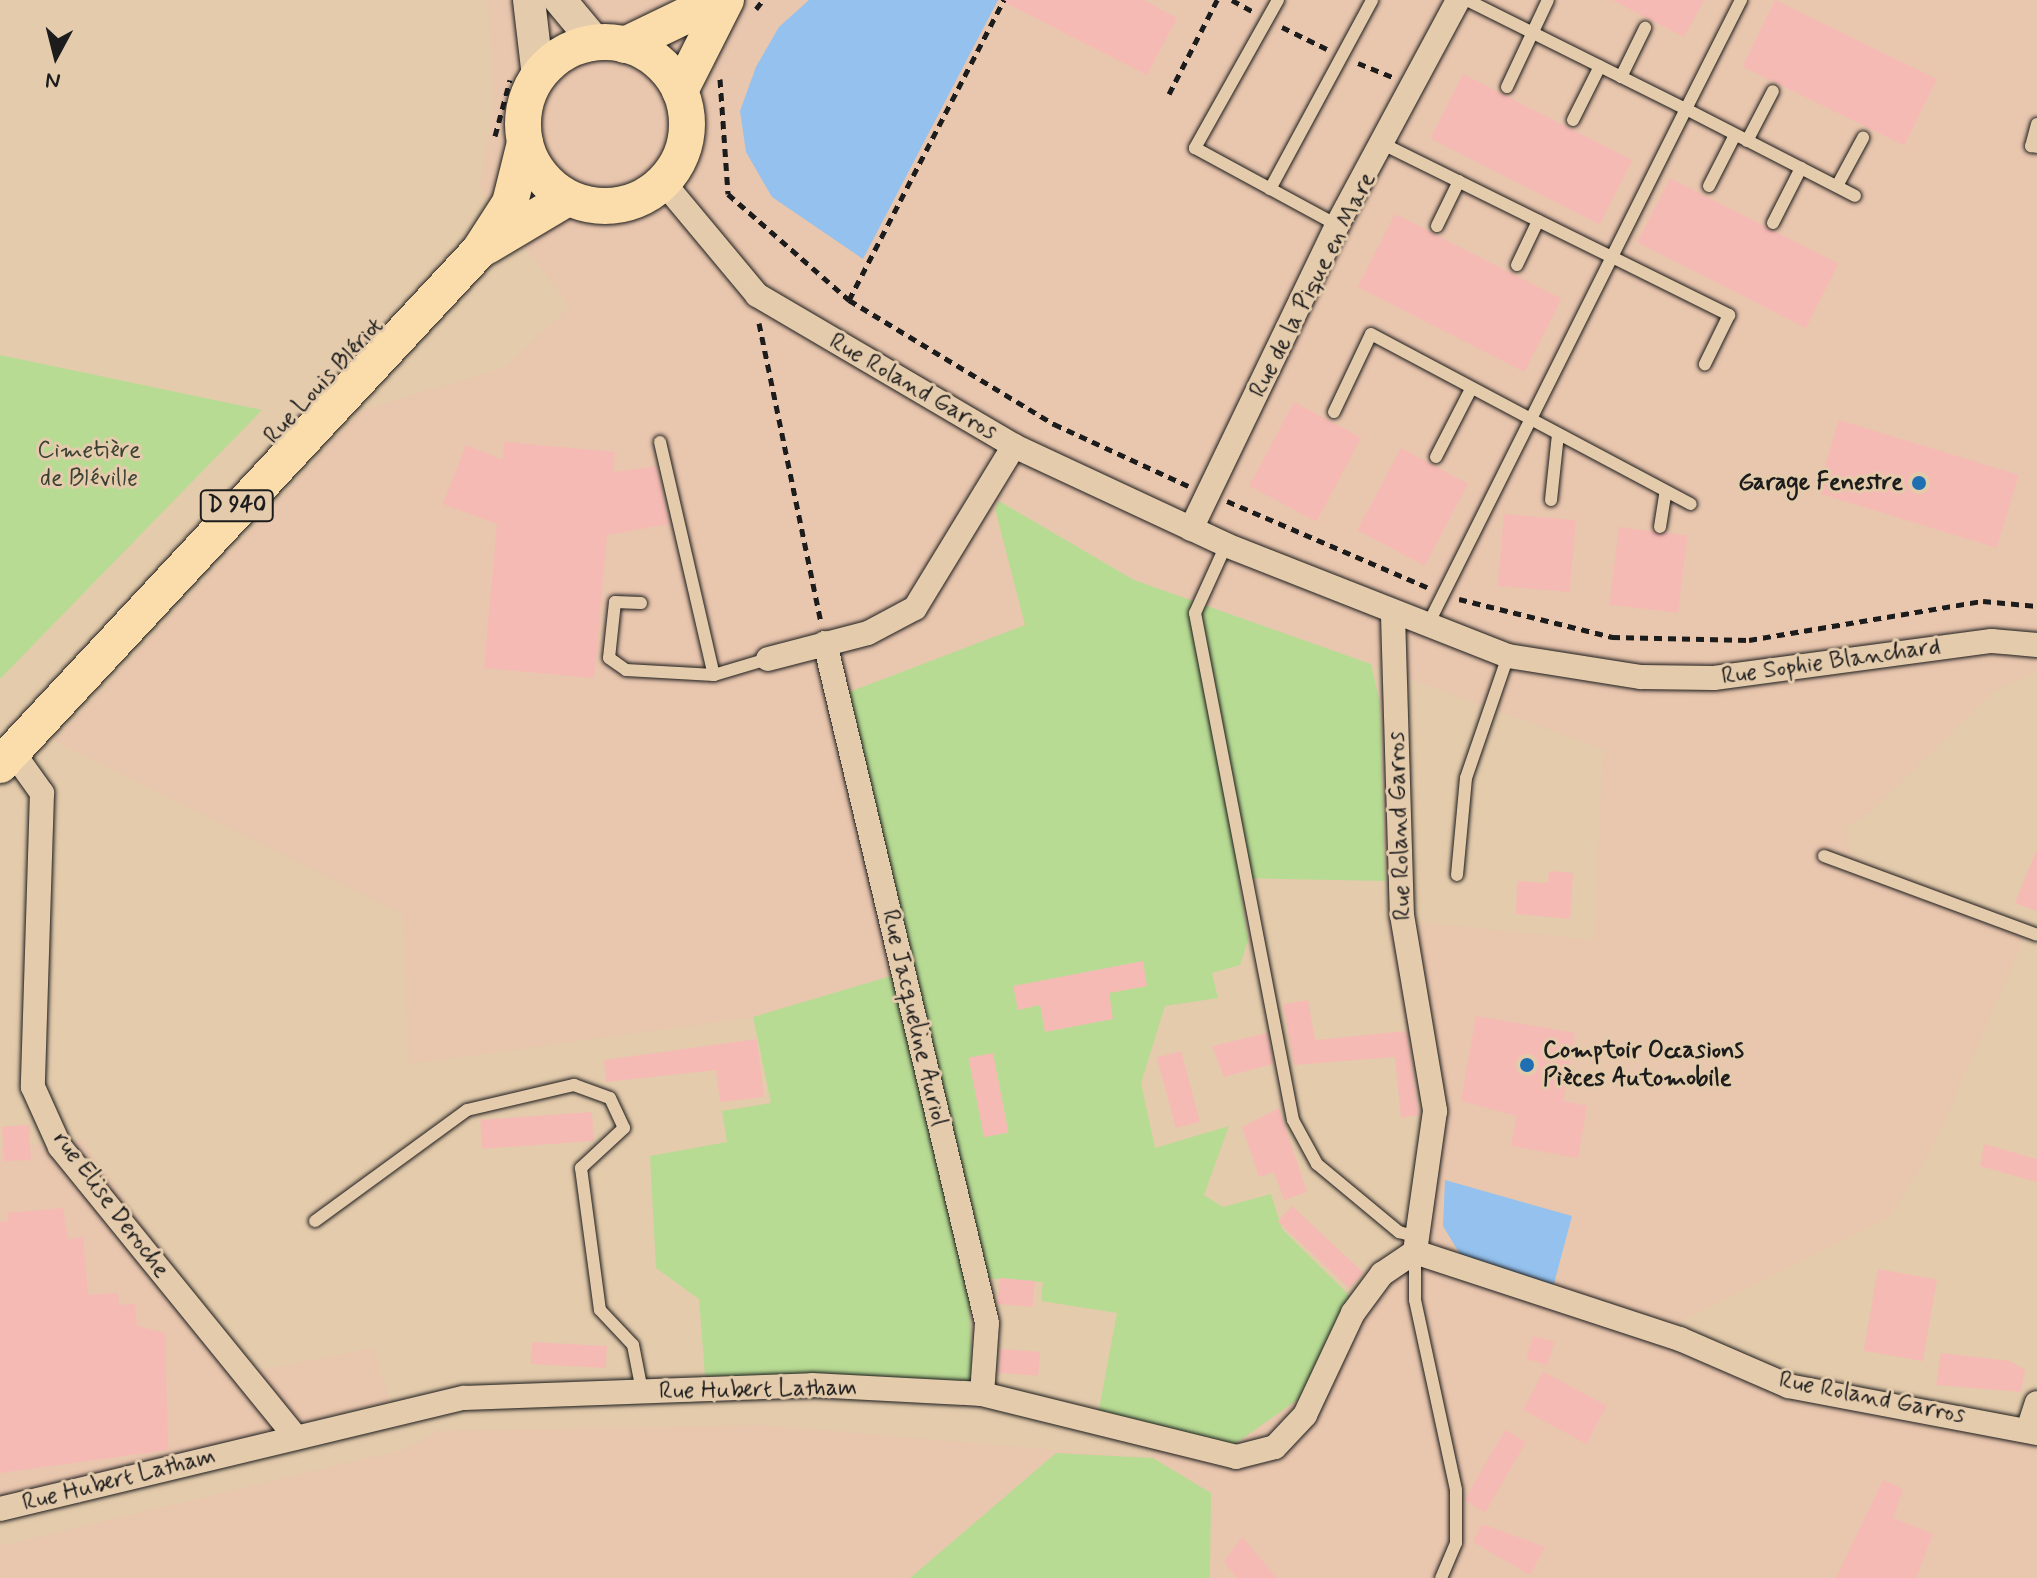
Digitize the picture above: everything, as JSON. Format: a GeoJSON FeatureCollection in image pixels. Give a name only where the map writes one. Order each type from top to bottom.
{"type":"FeatureCollection","features":[{"type":"Feature","properties":{"kind":"main road"},"geometry":{"type":"LineString","coordinates":[[529,0],[527,98],[510,143],[547,183],[568,198],[618,205],[663,182],[687,129],[680,91],[657,62],[611,44],[560,0]]}},
{"type":"Feature","properties":{"kind":"main road"},"geometry":{"type":"LineString","coordinates":[[526,72],[574,48],[611,44],[718,0]]}},
{"type":"Feature","properties":{"kind":"main road"},"geometry":{"type":"LineString","coordinates":[[680,91],[726,0]]}},
{"type":"Feature","properties":{"kind":"main road","name":"Rue Louis Blériot"},"geometry":{"type":"LineString","coordinates":[[6,758],[479,251],[510,203],[510,143]]}},
{"type":"Feature","properties":{"kind":"main road","name":"Rue Louis Blériot"},"geometry":{"type":"LineString","coordinates":[[479,251],[568,198]]}},
{"type":"Feature","properties":{"kind":"street","name":"Rue de la Pique en Mare"},"geometry":{"type":"LineString","coordinates":[[1191,529],[1337,225],[1385,145],[1458,0]]}},
{"type":"Feature","properties":{"kind":"street","name":"Rue Roland Garros"},"geometry":{"type":"LineString","coordinates":[[663,182],[757,295],[1014,446],[1226,545],[1393,615],[1402,915],[1435,1111],[1416,1244],[1680,1339],[1788,1386],[2033,1430],[2037,1403]]}},
{"type":"Feature","properties":{"kind":"street"},"geometry":{"type":"LineString","coordinates":[[768,659],[868,633],[915,608],[1014,446]]}},
{"type":"Feature","properties":{"kind":"street","name":"Rue Sophie Blanchard"},"geometry":{"type":"LineString","coordinates":[[1393,615],[1508,656],[1641,677],[1714,678],[1992,641],[2037,645]]}},
{"type":"Feature","properties":{"kind":"street","name":"Rue Jacqueline Auriol"},"geometry":{"type":"LineString","coordinates":[[825,643],[987,1323],[982,1394]]}},
{"type":"Feature","properties":{"kind":"street","name":"rue Elise Deroche"},"geometry":{"type":"LineString","coordinates":[[6,758],[42,793],[33,1087],[60,1147],[296,1437]]}},
{"type":"Feature","properties":{"kind":"street","name":"Rue Hubert Latham"},"geometry":{"type":"LineString","coordinates":[[0,1509],[464,1398],[812,1385],[982,1394],[1223,1455],[1275,1447],[1305,1415],[1353,1313],[1382,1274],[1416,1244]]}},
{"type":"Feature","properties":{"kind":"lane"},"geometry":{"type":"LineString","coordinates":[[1278,0],[1195,148],[1337,225]]}},
{"type":"Feature","properties":{"kind":"lane"},"geometry":{"type":"LineString","coordinates":[[1270,189],[1372,0]]}},
{"type":"Feature","properties":{"kind":"lane"},"geometry":{"type":"LineString","coordinates":[[1467,0],[1855,196]]}},
{"type":"Feature","properties":{"kind":"lane"},"geometry":{"type":"LineString","coordinates":[[1507,87],[1548,0]]}},
{"type":"Feature","properties":{"kind":"lane"},"geometry":{"type":"LineString","coordinates":[[1427,626],[1741,0]]}},
{"type":"Feature","properties":{"kind":"lane"},"geometry":{"type":"LineString","coordinates":[[1621,77],[1645,28]]}},
{"type":"Feature","properties":{"kind":"lane"},"geometry":{"type":"LineString","coordinates":[[1573,120],[1600,66]]}},
{"type":"Feature","properties":{"kind":"lane"},"geometry":{"type":"LineString","coordinates":[[1709,186],[1773,91]]}},
{"type":"Feature","properties":{"kind":"lane"},"geometry":{"type":"LineString","coordinates":[[2037,124],[2037,147]]}},
{"type":"Feature","properties":{"kind":"lane"},"geometry":{"type":"LineString","coordinates":[[1837,186],[1863,138]]}},
{"type":"Feature","properties":{"kind":"lane"},"geometry":{"type":"LineString","coordinates":[[1385,145],[1729,315],[1705,364]]}},
{"type":"Feature","properties":{"kind":"lane"},"geometry":{"type":"LineString","coordinates":[[1773,223],[1801,168]]}},
{"type":"Feature","properties":{"kind":"lane"},"geometry":{"type":"LineString","coordinates":[[1437,226],[1459,181]]}},
{"type":"Feature","properties":{"kind":"lane"},"geometry":{"type":"LineString","coordinates":[[1517,265],[1538,221]]}},
{"type":"Feature","properties":{"kind":"lane"},"geometry":{"type":"LineString","coordinates":[[1334,412],[1371,334],[1691,504]]}},
{"type":"Feature","properties":{"kind":"lane"},"geometry":{"type":"LineString","coordinates":[[1436,457],[1471,389]]}},
{"type":"Feature","properties":{"kind":"lane"},"geometry":{"type":"LineString","coordinates":[[1551,500],[1558,435]]}},
{"type":"Feature","properties":{"kind":"lane"},"geometry":{"type":"LineString","coordinates":[[660,442],[714,675]]}},
{"type":"Feature","properties":{"kind":"lane"},"geometry":{"type":"LineString","coordinates":[[1660,527],[1666,491]]}},
{"type":"Feature","properties":{"kind":"lane"},"geometry":{"type":"LineString","coordinates":[[1226,545],[1195,613],[1293,1120],[1317,1164],[1416,1244],[1415,1300],[1456,1490],[1456,1543],[1441,1578]]}},
{"type":"Feature","properties":{"kind":"lane"},"geometry":{"type":"LineString","coordinates":[[641,603],[615,602],[609,658],[626,670],[714,675],[768,659]]}},
{"type":"Feature","properties":{"kind":"lane"},"geometry":{"type":"LineString","coordinates":[[1457,875],[1466,778],[1508,656]]}},
{"type":"Feature","properties":{"kind":"lane"},"geometry":{"type":"LineString","coordinates":[[1824,856],[2037,935]]}},
{"type":"Feature","properties":{"kind":"lane"},"geometry":{"type":"LineString","coordinates":[[315,1221],[467,1110],[574,1085],[602,1094],[623,1112],[624,1128],[581,1168],[600,1310],[633,1345],[642,1391]]}},
{"type":"Feature","properties":{"kind":"path"},"geometry":{"type":"LineString","coordinates":[[849,300],[1004,0]]}},
{"type":"Feature","properties":{"kind":"path"},"geometry":{"type":"LineString","coordinates":[[1169,94],[1217,0]]}},
{"type":"Feature","properties":{"kind":"path"},"geometry":{"type":"LineString","coordinates":[[1232,0],[1342,56],[1414,86]]}},
{"type":"Feature","properties":{"kind":"path"},"geometry":{"type":"LineString","coordinates":[[718,62],[728,194],[849,300],[1054,424],[1444,594],[1612,637],[1749,640],[1983,601],[2037,606]]}},
{"type":"Feature","properties":{"kind":"path"},"geometry":{"type":"LineString","coordinates":[[510,143],[526,72]]}},
{"type":"Feature","properties":{"kind":"path"},"geometry":{"type":"LineString","coordinates":[[757,295],[760,339],[825,643]]}},
{"type":"Feature","properties":{"kind":"shaded area"},"geometry":{"type":"Polygon","coordinates":[[[488,0],[2037,0],[2037,672],[1994,691],[1867,815],[1846,826],[1849,856],[2030,925],[1934,1145],[1890,1216],[1669,1327],[1739,1359],[1821,1382],[2037,1421],[2037,1578],[0,1578],[0,1546],[406,1449],[439,1431],[762,1425],[1152,1458],[1154,1431],[1200,1442],[1398,1251],[1424,1170],[1424,1130],[1386,919],[1594,940],[1603,749],[1134,580],[1000,501],[995,509],[1026,625],[849,692],[891,976],[753,1017],[409,1064],[402,914],[55,741],[362,410],[503,368],[570,307],[479,186],[494,104],[488,0]]]}},
{"type":"Feature","properties":{"kind":"shaded area"},"geometry":{"type":"Polygon","coordinates":[[[81,1140],[250,1372],[373,1348],[390,1401],[0,1500],[0,1147],[81,1140]]]}},
{"type":"Feature","properties":{"kind":"green space","name":"Cimetière de Bléville"},"geometry":{"type":"Polygon","coordinates":[[[0,355],[262,410],[0,679],[0,355]]]}},
{"type":"Feature","properties":{"kind":"green space"},"geometry":{"type":"Polygon","coordinates":[[[999,501],[1134,580],[1371,664],[1380,704],[1385,881],[1238,878],[1248,940],[1240,965],[1212,973],[1218,998],[1165,1006],[1141,1083],[1155,1148],[1229,1126],[1204,1195],[1223,1207],[1271,1194],[1282,1229],[1353,1299],[1300,1398],[1232,1446],[1098,1414],[1117,1313],[1041,1301],[1043,1282],[969,1277],[972,1382],[705,1376],[699,1299],[656,1268],[650,1156],[727,1142],[722,1111],[771,1103],[753,1017],[891,976],[849,692],[1025,625],[995,509],[999,501]]]}},
{"type":"Feature","properties":{"kind":"green space"},"geometry":{"type":"Polygon","coordinates":[[[1056,1453],[1153,1458],[1211,1493],[1210,1578],[910,1578],[1056,1453]]]}},
{"type":"Feature","properties":{"kind":"water"},"geometry":{"type":"Polygon","coordinates":[[[809,0],[998,0],[863,259],[772,197],[746,152],[740,111],[756,67],[779,27],[809,0]]]}},
{"type":"Feature","properties":{"kind":"water"},"geometry":{"type":"Polygon","coordinates":[[[1445,1180],[1572,1216],[1552,1291],[1461,1256],[1443,1226],[1445,1180]]]}},
{"type":"Feature","properties":{"kind":"building"},"geometry":{"type":"Polygon","coordinates":[[[1000,0],[1143,0],[1177,18],[1147,75],[1000,0]]]}},
{"type":"Feature","properties":{"kind":"building"},"geometry":{"type":"Polygon","coordinates":[[[1612,0],[1704,0],[1684,37],[1612,0]]]}},
{"type":"Feature","properties":{"kind":"building"},"geometry":{"type":"Polygon","coordinates":[[[1775,0],[1937,79],[1904,145],[1743,67],[1775,0]]]}},
{"type":"Feature","properties":{"kind":"building"},"geometry":{"type":"Polygon","coordinates":[[[1463,74],[1632,160],[1600,224],[1430,138],[1463,74]]]}},
{"type":"Feature","properties":{"kind":"building"},"geometry":{"type":"Polygon","coordinates":[[[1670,178],[1838,264],[1806,328],[1637,242],[1670,178]]]}},
{"type":"Feature","properties":{"kind":"building"},"geometry":{"type":"Polygon","coordinates":[[[1395,214],[1562,299],[1524,372],[1358,287],[1395,214]]]}},
{"type":"Feature","properties":{"kind":"building"},"geometry":{"type":"Polygon","coordinates":[[[1294,402],[1361,438],[1317,522],[1249,486],[1294,402]]]}},
{"type":"Feature","properties":{"kind":"building","name":"Garage Fenestre"},"geometry":{"type":"Polygon","coordinates":[[[1839,420],[2019,475],[1997,548],[1817,493],[1839,420]]]}},
{"type":"Feature","properties":{"kind":"building"},"geometry":{"type":"Polygon","coordinates":[[[504,442],[615,452],[613,472],[656,466],[669,524],[607,535],[594,678],[484,668],[497,524],[443,504],[466,445],[503,460],[504,442]]]}},
{"type":"Feature","properties":{"kind":"building"},"geometry":{"type":"Polygon","coordinates":[[[1401,448],[1468,484],[1424,566],[1357,530],[1401,448]]]}},
{"type":"Feature","properties":{"kind":"building"},"geometry":{"type":"Polygon","coordinates":[[[1504,514],[1576,520],[1569,592],[1498,586],[1504,514]]]}},
{"type":"Feature","properties":{"kind":"building"},"geometry":{"type":"Polygon","coordinates":[[[1619,527],[1687,535],[1678,613],[1609,604],[1619,527]]]}},
{"type":"Feature","properties":{"kind":"building"},"geometry":{"type":"Polygon","coordinates":[[[2037,851],[2037,911],[2015,903],[2037,851]]]}},
{"type":"Feature","properties":{"kind":"building"},"geometry":{"type":"Polygon","coordinates":[[[1549,871],[1573,873],[1570,919],[1516,914],[1517,881],[1548,883],[1549,871]]]}},
{"type":"Feature","properties":{"kind":"building"},"geometry":{"type":"Polygon","coordinates":[[[1143,961],[1147,986],[1109,993],[1113,1019],[1045,1032],[1040,1005],[1018,1010],[1013,986],[1143,961]]]}},
{"type":"Feature","properties":{"kind":"building"},"geometry":{"type":"Polygon","coordinates":[[[1308,1000],[1315,1040],[1406,1031],[1419,1115],[1401,1118],[1395,1057],[1294,1065],[1283,1004],[1308,1000]]]}},
{"type":"Feature","properties":{"kind":"building"},"geometry":{"type":"Polygon","coordinates":[[[1476,1016],[1575,1033],[1563,1101],[1587,1106],[1578,1158],[1511,1146],[1517,1116],[1461,1101],[1476,1016]]]}},
{"type":"Feature","properties":{"kind":"building"},"geometry":{"type":"Polygon","coordinates":[[[1267,1033],[1273,1064],[1224,1077],[1212,1046],[1267,1033]]]}},
{"type":"Feature","properties":{"kind":"building"},"geometry":{"type":"Polygon","coordinates":[[[757,1039],[764,1097],[720,1102],[716,1070],[606,1082],[604,1060],[757,1039]]]}},
{"type":"Feature","properties":{"kind":"building"},"geometry":{"type":"Polygon","coordinates":[[[1181,1051],[1200,1122],[1176,1128],[1157,1057],[1181,1051]]]}},
{"type":"Feature","properties":{"kind":"building"},"geometry":{"type":"Polygon","coordinates":[[[993,1053],[1008,1133],[984,1137],[968,1058],[993,1053]]]}},
{"type":"Feature","properties":{"kind":"building"},"geometry":{"type":"Polygon","coordinates":[[[1279,1108],[1307,1192],[1284,1200],[1274,1172],[1259,1177],[1242,1127],[1279,1108]]]}},
{"type":"Feature","properties":{"kind":"building"},"geometry":{"type":"Polygon","coordinates":[[[592,1112],[594,1141],[482,1149],[480,1120],[592,1112]]]}},
{"type":"Feature","properties":{"kind":"building"},"geometry":{"type":"Polygon","coordinates":[[[29,1125],[31,1160],[4,1161],[2,1126],[29,1125]]]}},
{"type":"Feature","properties":{"kind":"building"},"geometry":{"type":"Polygon","coordinates":[[[1984,1144],[2037,1159],[2037,1182],[1980,1166],[1984,1144]]]}},
{"type":"Feature","properties":{"kind":"building"},"geometry":{"type":"Polygon","coordinates":[[[1292,1206],[1364,1273],[1349,1288],[1278,1221],[1292,1206]]]}},
{"type":"Feature","properties":{"kind":"building"},"geometry":{"type":"Polygon","coordinates":[[[63,1208],[68,1239],[83,1237],[88,1295],[118,1293],[119,1305],[135,1304],[137,1326],[165,1333],[168,1450],[0,1473],[0,1222],[8,1221],[7,1213],[63,1208]]]}},
{"type":"Feature","properties":{"kind":"building"},"geometry":{"type":"Polygon","coordinates":[[[1878,1269],[1937,1279],[1923,1361],[1864,1351],[1878,1269]]]}},
{"type":"Feature","properties":{"kind":"building"},"geometry":{"type":"Polygon","coordinates":[[[1000,1278],[1035,1281],[1033,1307],[998,1304],[1000,1278]]]}},
{"type":"Feature","properties":{"kind":"building"},"geometry":{"type":"Polygon","coordinates":[[[1533,1336],[1554,1342],[1548,1365],[1526,1359],[1533,1336]]]}},
{"type":"Feature","properties":{"kind":"building"},"geometry":{"type":"Polygon","coordinates":[[[532,1342],[607,1346],[606,1368],[531,1364],[532,1342]]]}},
{"type":"Feature","properties":{"kind":"building"},"geometry":{"type":"Polygon","coordinates":[[[1000,1349],[1040,1352],[1038,1376],[998,1373],[1000,1349]]]}},
{"type":"Feature","properties":{"kind":"building"},"geometry":{"type":"Polygon","coordinates":[[[1941,1353],[2010,1361],[2025,1370],[2021,1392],[1936,1385],[1941,1353]]]}},
{"type":"Feature","properties":{"kind":"building"},"geometry":{"type":"Polygon","coordinates":[[[1543,1372],[1607,1406],[1586,1444],[1523,1410],[1543,1372]]]}},
{"type":"Feature","properties":{"kind":"building"},"geometry":{"type":"Polygon","coordinates":[[[1505,1430],[1526,1442],[1485,1512],[1464,1500],[1505,1430]]]}},
{"type":"Feature","properties":{"kind":"building"},"geometry":{"type":"Polygon","coordinates":[[[1883,1480],[1903,1489],[1893,1518],[1933,1534],[1916,1578],[1836,1578],[1883,1480]]]}},
{"type":"Feature","properties":{"kind":"building"},"geometry":{"type":"Polygon","coordinates":[[[1482,1524],[1545,1547],[1530,1575],[1473,1542],[1482,1524]]]}},
{"type":"Feature","properties":{"kind":"building"},"geometry":{"type":"Polygon","coordinates":[[[1242,1537],[1277,1578],[1237,1578],[1224,1562],[1242,1537]]]}},
{"type":"Feature","properties":{"kind":"place","name":"Garage Fenestre"},"geometry":{"type":"Point","coordinates":[1919,483]}},
{"type":"Feature","properties":{"kind":"place","name":"Comptoir Occasions Pièces Automobile"},"geometry":{"type":"Point","coordinates":[1527,1065]}}]}
